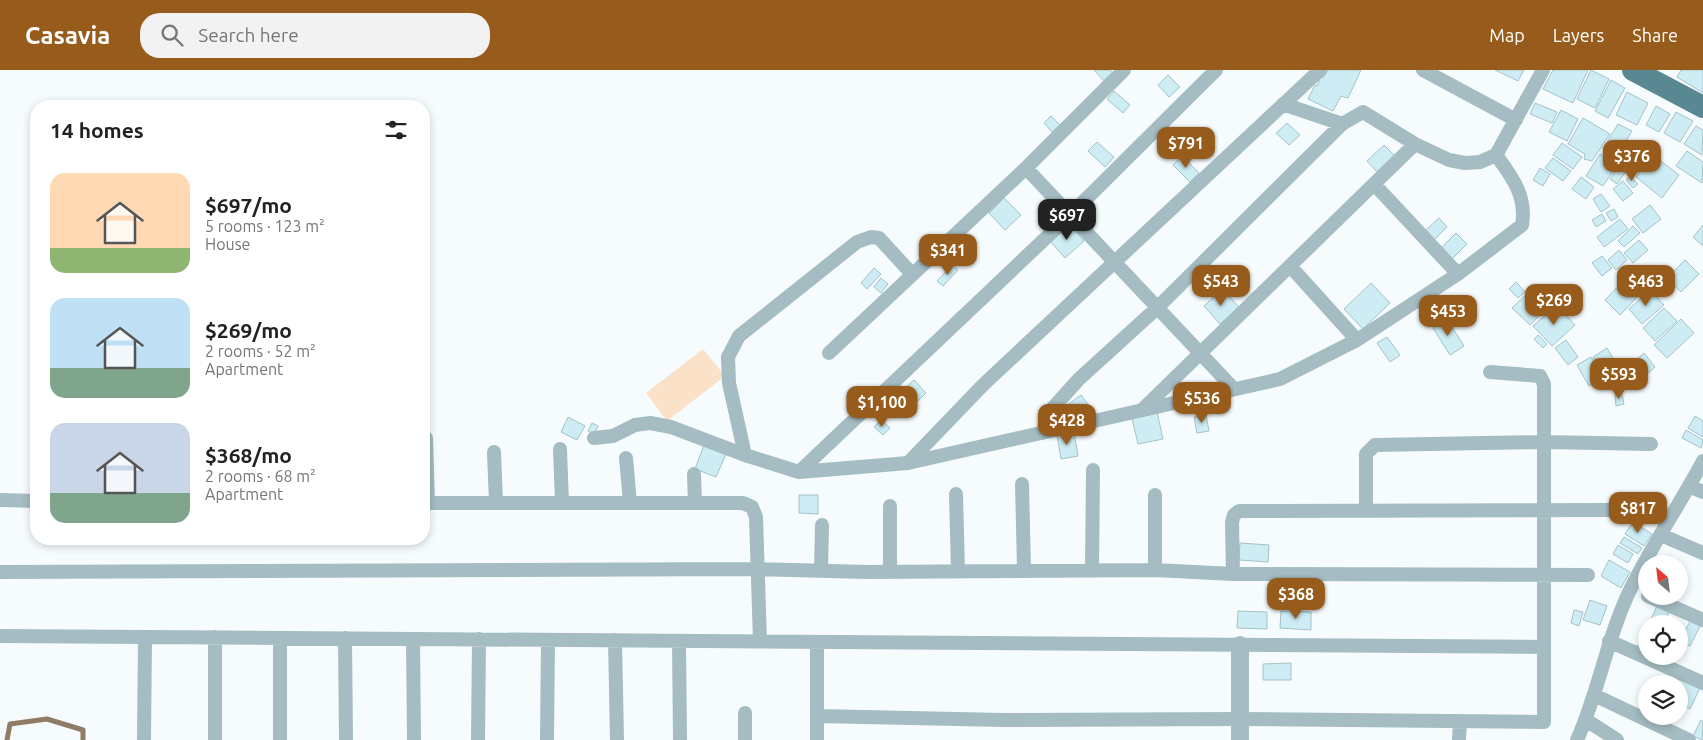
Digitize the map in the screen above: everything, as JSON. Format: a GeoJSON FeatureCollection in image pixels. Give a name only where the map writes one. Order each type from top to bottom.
{"type":"FeatureCollection","features":[{"type":"Feature","properties":{"kind":"main road"},"geometry":{"type":"LineString","coordinates":[[1633,70],[1703,107]]}},
{"type":"Feature","properties":{"kind":"street"},"geometry":{"type":"LineString","coordinates":[[829,353],[1026,168],[1124,70]]}},
{"type":"Feature","properties":{"kind":"street"},"geometry":{"type":"LineString","coordinates":[[799,472],[1070,215],[1216,70]]}},
{"type":"Feature","properties":{"kind":"street"},"geometry":{"type":"LineString","coordinates":[[908,463],[984,385],[1320,70]]}},
{"type":"Feature","properties":{"kind":"street"},"geometry":{"type":"LineString","coordinates":[[1423,70],[1516,120]]}},
{"type":"Feature","properties":{"kind":"street"},"geometry":{"type":"LineString","coordinates":[[1042,433],[1051,410],[1080,379],[1157,308],[1342,124],[1362,112],[1415,144],[1449,160],[1465,163],[1480,162],[1496,155],[1543,70]]}},
{"type":"Feature","properties":{"kind":"street"},"geometry":{"type":"LineString","coordinates":[[1283,104],[1342,124]]}},
{"type":"Feature","properties":{"kind":"street"},"geometry":{"type":"LineString","coordinates":[[1142,410],[1415,144]]}},
{"type":"Feature","properties":{"kind":"street"},"geometry":{"type":"LineString","coordinates":[[594,438],[613,436],[635,425],[650,423],[671,427],[745,455],[799,472],[908,463],[1233,388],[1280,379],[1357,340],[1458,274],[1522,225],[1524,211],[1521,196],[1511,176],[1496,155]]}},
{"type":"Feature","properties":{"kind":"street"},"geometry":{"type":"LineString","coordinates":[[1026,168],[1233,388]]}},
{"type":"Feature","properties":{"kind":"street"},"geometry":{"type":"LineString","coordinates":[[1374,184],[1458,274]]}},
{"type":"Feature","properties":{"kind":"street"},"geometry":{"type":"LineString","coordinates":[[745,455],[729,382],[728,357],[740,336],[856,242],[871,237],[879,238],[912,274]]}},
{"type":"Feature","properties":{"kind":"street"},"geometry":{"type":"LineString","coordinates":[[1290,266],[1357,340]]}},
{"type":"Feature","properties":{"kind":"street"},"geometry":{"type":"LineString","coordinates":[[817,716],[1003,720],[1240,719],[1544,722],[1544,384],[1540,376],[1490,372]]}},
{"type":"Feature","properties":{"kind":"street"},"geometry":{"type":"LineString","coordinates":[[1366,511],[1366,454],[1375,445],[1545,442],[1651,444]]}},
{"type":"Feature","properties":{"kind":"street"},"geometry":{"type":"LineString","coordinates":[[560,450],[562,503]]}},
{"type":"Feature","properties":{"kind":"street"},"geometry":{"type":"LineString","coordinates":[[494,452],[496,503]]}},
{"type":"Feature","properties":{"kind":"street"},"geometry":{"type":"LineString","coordinates":[[626,458],[630,503]]}},
{"type":"Feature","properties":{"kind":"street"},"geometry":{"type":"LineString","coordinates":[[1576,740],[1586,720],[1609,641],[1631,589],[1703,461]]}},
{"type":"Feature","properties":{"kind":"street"},"geometry":{"type":"LineString","coordinates":[[1092,570],[1094,470]]}},
{"type":"Feature","properties":{"kind":"street"},"geometry":{"type":"LineString","coordinates":[[694,474],[695,503]]}},
{"type":"Feature","properties":{"kind":"street"},"geometry":{"type":"LineString","coordinates":[[1022,484],[1024,570]]}},
{"type":"Feature","properties":{"kind":"street"},"geometry":{"type":"LineString","coordinates":[[1690,486],[1703,492]]}},
{"type":"Feature","properties":{"kind":"street"},"geometry":{"type":"LineString","coordinates":[[956,494],[958,571]]}},
{"type":"Feature","properties":{"kind":"street"},"geometry":{"type":"LineString","coordinates":[[1155,495],[1155,570]]}},
{"type":"Feature","properties":{"kind":"street"},"geometry":{"type":"LineString","coordinates":[[0,500],[30,501]]}},
{"type":"Feature","properties":{"kind":"street"},"geometry":{"type":"LineString","coordinates":[[430,503],[743,503],[752,507],[756,517],[760,641]]}},
{"type":"Feature","properties":{"kind":"street"},"geometry":{"type":"LineString","coordinates":[[890,506],[890,572]]}},
{"type":"Feature","properties":{"kind":"street"},"geometry":{"type":"LineString","coordinates":[[1233,574],[1232,522],[1234,515],[1239,512],[1614,510]]}},
{"type":"Feature","properties":{"kind":"street"},"geometry":{"type":"LineString","coordinates":[[821,571],[822,525]]}},
{"type":"Feature","properties":{"kind":"street"},"geometry":{"type":"LineString","coordinates":[[1661,535],[1703,553]]}},
{"type":"Feature","properties":{"kind":"street"},"geometry":{"type":"LineString","coordinates":[[0,572],[757,569],[890,572],[1155,570],[1233,574],[1588,575]]}},
{"type":"Feature","properties":{"kind":"street"},"geometry":{"type":"LineString","coordinates":[[1631,589],[1638,592]]}},
{"type":"Feature","properties":{"kind":"street"},"geometry":{"type":"LineString","coordinates":[[1668,605],[1703,620]]}},
{"type":"Feature","properties":{"kind":"street"},"geometry":{"type":"LineString","coordinates":[[0,636],[1544,647]]}},
{"type":"Feature","properties":{"kind":"street"},"geometry":{"type":"LineString","coordinates":[[144,740],[146,637]]}},
{"type":"Feature","properties":{"kind":"street"},"geometry":{"type":"LineString","coordinates":[[215,740],[216,637]]}},
{"type":"Feature","properties":{"kind":"street"},"geometry":{"type":"LineString","coordinates":[[280,638],[280,740]]}},
{"type":"Feature","properties":{"kind":"street"},"geometry":{"type":"LineString","coordinates":[[345,638],[346,740]]}},
{"type":"Feature","properties":{"kind":"street"},"geometry":{"type":"LineString","coordinates":[[413,639],[414,740]]}},
{"type":"Feature","properties":{"kind":"street"},"geometry":{"type":"LineString","coordinates":[[478,740],[479,639]]}},
{"type":"Feature","properties":{"kind":"street"},"geometry":{"type":"LineString","coordinates":[[547,740],[548,640]]}},
{"type":"Feature","properties":{"kind":"street"},"geometry":{"type":"LineString","coordinates":[[616,640],[617,740]]}},
{"type":"Feature","properties":{"kind":"street"},"geometry":{"type":"LineString","coordinates":[[679,640],[680,740]]}},
{"type":"Feature","properties":{"kind":"street"},"geometry":{"type":"LineString","coordinates":[[1609,641],[1703,683]]}},
{"type":"Feature","properties":{"kind":"street"},"geometry":{"type":"LineString","coordinates":[[816,740],[817,642]]}},
{"type":"Feature","properties":{"kind":"street"},"geometry":{"type":"LineString","coordinates":[[1240,645],[1240,740]]}},
{"type":"Feature","properties":{"kind":"street"},"geometry":{"type":"LineString","coordinates":[[1594,695],[1689,740]]}},
{"type":"Feature","properties":{"kind":"street"},"geometry":{"type":"LineString","coordinates":[[745,713],[745,740]]}},
{"type":"Feature","properties":{"kind":"street"},"geometry":{"type":"LineString","coordinates":[[1586,720],[1617,740]]}},
{"type":"Feature","properties":{"kind":"street"},"geometry":{"type":"LineString","coordinates":[[1459,740],[1460,721]]}},
{"type":"Feature","properties":{"kind":"shaded area"},"geometry":{"type":"Polygon","coordinates":[[[703,349],[725,376],[667,421],[646,393],[703,349]]]}},
{"type":"Feature","properties":{"kind":"building"},"geometry":{"type":"Polygon","coordinates":[[[1094,70],[1110,70],[1113,73],[1104,81],[1094,70]]]}},
{"type":"Feature","properties":{"kind":"building"},"geometry":{"type":"Polygon","coordinates":[[[1328,70],[1361,70],[1348,98],[1341,96],[1333,111],[1308,99],[1321,76],[1323,78],[1328,70]]]}},
{"type":"Feature","properties":{"kind":"building"},"geometry":{"type":"Polygon","coordinates":[[[1495,70],[1524,70],[1518,81],[1495,70]]]}},
{"type":"Feature","properties":{"kind":"building"},"geometry":{"type":"Polygon","coordinates":[[[1553,70],[1588,70],[1573,103],[1543,89],[1553,70]]]}},
{"type":"Feature","properties":{"kind":"building"},"geometry":{"type":"Polygon","coordinates":[[[1591,70],[1609,79],[1595,108],[1577,99],[1591,70]]]}},
{"type":"Feature","properties":{"kind":"building"},"geometry":{"type":"Polygon","coordinates":[[[1681,70],[1703,70],[1703,93],[1677,77],[1681,70]]]}},
{"type":"Feature","properties":{"kind":"building"},"geometry":{"type":"Polygon","coordinates":[[[1168,75],[1180,87],[1169,97],[1158,85],[1168,75]]]}},
{"type":"Feature","properties":{"kind":"building"},"geometry":{"type":"Polygon","coordinates":[[[1611,80],[1625,88],[1608,118],[1595,111],[1611,80]]]}},
{"type":"Feature","properties":{"kind":"building"},"geometry":{"type":"Polygon","coordinates":[[[1114,91],[1130,105],[1123,113],[1107,99],[1114,91]]]}},
{"type":"Feature","properties":{"kind":"building"},"geometry":{"type":"Polygon","coordinates":[[[1627,92],[1648,103],[1637,125],[1616,115],[1627,92]]]}},
{"type":"Feature","properties":{"kind":"building"},"geometry":{"type":"Polygon","coordinates":[[[1535,103],[1557,112],[1552,123],[1530,114],[1535,103]]]}},
{"type":"Feature","properties":{"kind":"building"},"geometry":{"type":"Polygon","coordinates":[[[1656,106],[1670,114],[1659,132],[1646,125],[1656,106]]]}},
{"type":"Feature","properties":{"kind":"building"},"geometry":{"type":"Polygon","coordinates":[[[1561,110],[1578,119],[1567,141],[1549,132],[1561,110]]]}},
{"type":"Feature","properties":{"kind":"building"},"geometry":{"type":"Polygon","coordinates":[[[1676,112],[1693,121],[1680,142],[1664,133],[1676,112]]]}},
{"type":"Feature","properties":{"kind":"building"},"geometry":{"type":"Polygon","coordinates":[[[1051,116],[1060,125],[1052,132],[1044,123],[1051,116]]]}},
{"type":"Feature","properties":{"kind":"building"},"geometry":{"type":"Polygon","coordinates":[[[1583,118],[1610,134],[1592,161],[1584,159],[1585,154],[1568,144],[1583,118]]]}},
{"type":"Feature","properties":{"kind":"building"},"geometry":{"type":"Polygon","coordinates":[[[1287,123],[1300,135],[1289,145],[1276,133],[1287,123]]]}},
{"type":"Feature","properties":{"kind":"building"},"geometry":{"type":"Polygon","coordinates":[[[1618,124],[1632,131],[1616,157],[1603,149],[1618,124]]]}},
{"type":"Feature","properties":{"kind":"building"},"geometry":{"type":"Polygon","coordinates":[[[1696,126],[1703,130],[1702,155],[1684,144],[1696,126]]]}},
{"type":"Feature","properties":{"kind":"building"},"geometry":{"type":"Polygon","coordinates":[[[1633,140],[1649,151],[1634,172],[1618,161],[1633,140]]]}},
{"type":"Feature","properties":{"kind":"building"},"geometry":{"type":"Polygon","coordinates":[[[1097,142],[1114,157],[1105,167],[1088,151],[1097,142]]]}},
{"type":"Feature","properties":{"kind":"building"},"geometry":{"type":"Polygon","coordinates":[[[1562,143],[1582,157],[1573,169],[1553,155],[1562,143]]]}},
{"type":"Feature","properties":{"kind":"building"},"geometry":{"type":"Polygon","coordinates":[[[1384,145],[1395,156],[1377,172],[1367,161],[1384,145]]]}},
{"type":"Feature","properties":{"kind":"building"},"geometry":{"type":"Polygon","coordinates":[[[1687,151],[1703,162],[1702,183],[1676,166],[1687,151]]]}},
{"type":"Feature","properties":{"kind":"building"},"geometry":{"type":"Polygon","coordinates":[[[1600,154],[1617,165],[1603,186],[1586,176],[1600,154]]]}},
{"type":"Feature","properties":{"kind":"building"},"geometry":{"type":"Polygon","coordinates":[[[1653,155],[1679,175],[1662,198],[1636,177],[1653,155]]]}},
{"type":"Feature","properties":{"kind":"building"},"geometry":{"type":"Polygon","coordinates":[[[1182,156],[1199,173],[1190,182],[1173,165],[1182,156]]]}},
{"type":"Feature","properties":{"kind":"building"},"geometry":{"type":"Polygon","coordinates":[[[1553,158],[1571,171],[1563,181],[1545,168],[1553,158]]]}},
{"type":"Feature","properties":{"kind":"building"},"geometry":{"type":"Polygon","coordinates":[[[1620,165],[1627,170],[1617,184],[1610,179],[1620,165]]]}},
{"type":"Feature","properties":{"kind":"building"},"geometry":{"type":"Polygon","coordinates":[[[1540,168],[1550,174],[1543,186],[1533,180],[1540,168]]]}},
{"type":"Feature","properties":{"kind":"building"},"geometry":{"type":"Polygon","coordinates":[[[1630,176],[1638,184],[1633,188],[1626,180],[1630,176]]]}},
{"type":"Feature","properties":{"kind":"building"},"geometry":{"type":"Polygon","coordinates":[[[1581,177],[1594,187],[1586,199],[1572,189],[1581,177]]]}},
{"type":"Feature","properties":{"kind":"building"},"geometry":{"type":"Polygon","coordinates":[[[1623,181],[1633,193],[1623,201],[1613,189],[1623,181]]]}},
{"type":"Feature","properties":{"kind":"building"},"geometry":{"type":"Polygon","coordinates":[[[1601,194],[1610,206],[1601,212],[1593,199],[1601,194]]]}},
{"type":"Feature","properties":{"kind":"building"},"geometry":{"type":"Polygon","coordinates":[[[1004,198],[1021,215],[1005,230],[989,213],[1004,198]]]}},
{"type":"Feature","properties":{"kind":"building"},"geometry":{"type":"Polygon","coordinates":[[[1650,205],[1661,219],[1643,233],[1632,219],[1650,205]]]}},
{"type":"Feature","properties":{"kind":"building"},"geometry":{"type":"Polygon","coordinates":[[[1614,209],[1618,217],[1611,221],[1606,213],[1614,209]]]}},
{"type":"Feature","properties":{"kind":"building"},"geometry":{"type":"Polygon","coordinates":[[[1602,214],[1606,221],[1596,227],[1592,220],[1602,214]]]}},
{"type":"Feature","properties":{"kind":"building"},"geometry":{"type":"Polygon","coordinates":[[[1439,218],[1447,227],[1434,240],[1425,231],[1439,218]]]}},
{"type":"Feature","properties":{"kind":"building"},"geometry":{"type":"Polygon","coordinates":[[[1620,219],[1628,229],[1604,247],[1597,237],[1620,219]]]}},
{"type":"Feature","properties":{"kind":"building"},"geometry":{"type":"Polygon","coordinates":[[[1069,224],[1084,241],[1065,258],[1050,241],[1069,224]]]}},
{"type":"Feature","properties":{"kind":"building"},"geometry":{"type":"Polygon","coordinates":[[[1703,225],[1703,246],[1693,237],[1703,225]]]}},
{"type":"Feature","properties":{"kind":"building"},"geometry":{"type":"Polygon","coordinates":[[[1633,226],[1640,233],[1624,247],[1618,241],[1633,226]]]}},
{"type":"Feature","properties":{"kind":"building"},"geometry":{"type":"Polygon","coordinates":[[[1456,233],[1467,244],[1450,261],[1439,250],[1456,233]]]}},
{"type":"Feature","properties":{"kind":"building"},"geometry":{"type":"Polygon","coordinates":[[[1639,240],[1648,250],[1633,263],[1624,253],[1639,240]]]}},
{"type":"Feature","properties":{"kind":"building"},"geometry":{"type":"Polygon","coordinates":[[[1619,250],[1627,260],[1616,270],[1608,260],[1619,250]]]}},
{"type":"Feature","properties":{"kind":"building"},"geometry":{"type":"Polygon","coordinates":[[[1602,256],[1612,268],[1602,276],[1592,263],[1602,256]]]}},
{"type":"Feature","properties":{"kind":"building"},"geometry":{"type":"Polygon","coordinates":[[[1685,260],[1699,274],[1681,292],[1667,278],[1685,260]]]}},
{"type":"Feature","properties":{"kind":"building"},"geometry":{"type":"Polygon","coordinates":[[[952,265],[958,270],[943,286],[937,281],[952,265]]]}},
{"type":"Feature","properties":{"kind":"building"},"geometry":{"type":"Polygon","coordinates":[[[874,268],[881,274],[867,289],[861,283],[874,268]]]}},
{"type":"Feature","properties":{"kind":"building"},"geometry":{"type":"Polygon","coordinates":[[[881,278],[888,284],[881,293],[874,287],[881,278]]]}},
{"type":"Feature","properties":{"kind":"building"},"geometry":{"type":"Polygon","coordinates":[[[1626,278],[1642,292],[1620,315],[1605,300],[1626,278]]]}},
{"type":"Feature","properties":{"kind":"building"},"geometry":{"type":"Polygon","coordinates":[[[1516,282],[1525,292],[1518,298],[1509,289],[1516,282]]]}},
{"type":"Feature","properties":{"kind":"building"},"geometry":{"type":"Polygon","coordinates":[[[1371,283],[1390,303],[1363,329],[1344,309],[1371,283]]]}},
{"type":"Feature","properties":{"kind":"building"},"geometry":{"type":"Polygon","coordinates":[[[1541,286],[1552,297],[1546,303],[1535,292],[1541,286]]]}},
{"type":"Feature","properties":{"kind":"building"},"geometry":{"type":"Polygon","coordinates":[[[1222,289],[1239,307],[1220,324],[1204,306],[1222,289]]]}},
{"type":"Feature","properties":{"kind":"building"},"geometry":{"type":"Polygon","coordinates":[[[1650,290],[1664,305],[1642,324],[1629,309],[1650,290]]]}},
{"type":"Feature","properties":{"kind":"building"},"geometry":{"type":"Polygon","coordinates":[[[1530,291],[1547,308],[1530,325],[1512,308],[1530,291]]]}},
{"type":"Feature","properties":{"kind":"building"},"geometry":{"type":"Polygon","coordinates":[[[1557,305],[1575,325],[1552,346],[1533,326],[1557,305]]]}},
{"type":"Feature","properties":{"kind":"building"},"geometry":{"type":"Polygon","coordinates":[[[1664,308],[1677,321],[1655,341],[1643,328],[1664,308]]]}},
{"type":"Feature","properties":{"kind":"building"},"geometry":{"type":"Polygon","coordinates":[[[1447,319],[1464,346],[1450,355],[1433,328],[1447,319]]]}},
{"type":"Feature","properties":{"kind":"building"},"geometry":{"type":"Polygon","coordinates":[[[1681,319],[1694,333],[1667,358],[1654,345],[1681,319]]]}},
{"type":"Feature","properties":{"kind":"building"},"geometry":{"type":"Polygon","coordinates":[[[1538,335],[1547,344],[1543,348],[1534,339],[1538,335]]]}},
{"type":"Feature","properties":{"kind":"building"},"geometry":{"type":"Polygon","coordinates":[[[1387,337],[1400,355],[1390,362],[1377,343],[1387,337]]]}},
{"type":"Feature","properties":{"kind":"building"},"geometry":{"type":"Polygon","coordinates":[[[1566,340],[1578,357],[1568,365],[1555,348],[1566,340]]]}},
{"type":"Feature","properties":{"kind":"building"},"geometry":{"type":"Polygon","coordinates":[[[1607,348],[1617,365],[1603,374],[1593,357],[1607,348]]]}},
{"type":"Feature","properties":{"kind":"building"},"geometry":{"type":"Polygon","coordinates":[[[1644,353],[1655,367],[1640,380],[1628,367],[1644,353]]]}},
{"type":"Feature","properties":{"kind":"building"},"geometry":{"type":"Polygon","coordinates":[[[1591,357],[1603,378],[1589,386],[1577,365],[1591,357]]]}},
{"type":"Feature","properties":{"kind":"building"},"geometry":{"type":"Polygon","coordinates":[[[914,380],[926,393],[917,402],[905,388],[914,380]]]}},
{"type":"Feature","properties":{"kind":"building"},"geometry":{"type":"Polygon","coordinates":[[[1622,394],[1624,404],[1616,406],[1615,395],[1622,394]]]}},
{"type":"Feature","properties":{"kind":"building"},"geometry":{"type":"Polygon","coordinates":[[[1081,395],[1092,410],[1077,421],[1066,406],[1081,395]]]}},
{"type":"Feature","properties":{"kind":"building"},"geometry":{"type":"Polygon","coordinates":[[[1157,412],[1163,439],[1138,444],[1132,418],[1157,412]]]}},
{"type":"Feature","properties":{"kind":"building"},"geometry":{"type":"Polygon","coordinates":[[[1206,415],[1209,431],[1197,433],[1194,417],[1206,415]]]}},
{"type":"Feature","properties":{"kind":"building"},"geometry":{"type":"Polygon","coordinates":[[[1695,416],[1703,421],[1703,437],[1688,428],[1695,416]]]}},
{"type":"Feature","properties":{"kind":"building"},"geometry":{"type":"Polygon","coordinates":[[[568,417],[585,426],[577,440],[561,432],[568,417]]]}},
{"type":"Feature","properties":{"kind":"building"},"geometry":{"type":"Polygon","coordinates":[[[881,420],[890,428],[883,435],[874,427],[881,420]]]}},
{"type":"Feature","properties":{"kind":"building"},"geometry":{"type":"Polygon","coordinates":[[[592,423],[598,426],[594,434],[588,431],[592,423]]]}},
{"type":"Feature","properties":{"kind":"building"},"geometry":{"type":"Polygon","coordinates":[[[1686,430],[1703,440],[1701,448],[1682,438],[1686,430]]]}},
{"type":"Feature","properties":{"kind":"building"},"geometry":{"type":"Polygon","coordinates":[[[1074,432],[1078,456],[1061,459],[1057,435],[1074,432]]]}},
{"type":"Feature","properties":{"kind":"building"},"geometry":{"type":"Polygon","coordinates":[[[704,445],[726,454],[716,477],[695,469],[704,445]]]}},
{"type":"Feature","properties":{"kind":"building"},"geometry":{"type":"Polygon","coordinates":[[[799,495],[818,495],[818,514],[799,513],[799,495]]]}},
{"type":"Feature","properties":{"kind":"building"},"geometry":{"type":"Polygon","coordinates":[[[1633,522],[1652,534],[1644,546],[1625,534],[1633,522]]]}},
{"type":"Feature","properties":{"kind":"building"},"geometry":{"type":"Polygon","coordinates":[[[1624,537],[1642,548],[1638,554],[1620,543],[1624,537]]]}},
{"type":"Feature","properties":{"kind":"building"},"geometry":{"type":"Polygon","coordinates":[[[1240,543],[1269,545],[1268,562],[1239,560],[1240,543]]]}},
{"type":"Feature","properties":{"kind":"building"},"geometry":{"type":"Polygon","coordinates":[[[1618,545],[1633,554],[1628,563],[1613,554],[1618,545]]]}},
{"type":"Feature","properties":{"kind":"building"},"geometry":{"type":"Polygon","coordinates":[[[1609,560],[1630,572],[1621,588],[1601,576],[1609,560]]]}},
{"type":"Feature","properties":{"kind":"building"},"geometry":{"type":"Polygon","coordinates":[[[1590,600],[1607,606],[1600,625],[1583,620],[1590,600]]]}},
{"type":"Feature","properties":{"kind":"building"},"geometry":{"type":"Polygon","coordinates":[[[1657,606],[1669,612],[1668,615],[1653,615],[1657,606]]]}},
{"type":"Feature","properties":{"kind":"building"},"geometry":{"type":"Polygon","coordinates":[[[1574,610],[1583,612],[1579,626],[1571,623],[1574,610]]]}},
{"type":"Feature","properties":{"kind":"building"},"geometry":{"type":"Polygon","coordinates":[[[1238,611],[1267,612],[1267,629],[1237,628],[1238,611]]]}},
{"type":"Feature","properties":{"kind":"building"},"geometry":{"type":"Polygon","coordinates":[[[1281,611],[1311,612],[1311,630],[1280,628],[1281,611]]]}},
{"type":"Feature","properties":{"kind":"building"},"geometry":{"type":"Polygon","coordinates":[[[1690,621],[1700,626],[1690,646],[1688,645],[1688,625],[1690,621]]]}},
{"type":"Feature","properties":{"kind":"building"},"geometry":{"type":"Polygon","coordinates":[[[1291,663],[1291,680],[1263,680],[1263,664],[1291,663]]]}},
{"type":"Feature","properties":{"kind":"building"},"geometry":{"type":"Polygon","coordinates":[[[1688,683],[1700,688],[1690,709],[1688,708],[1688,683]]]}},
{"type":"Feature","properties":{"kind":"building"},"geometry":{"type":"Polygon","coordinates":[[[1701,720],[1703,721],[1702,740],[1693,736],[1701,720]]]}},
{"type":"Feature","properties":{"kind":"waterway"},"geometry":{"type":"LineString","coordinates":[[7,740],[10,724],[47,719],[83,730],[83,740]]}}]}
